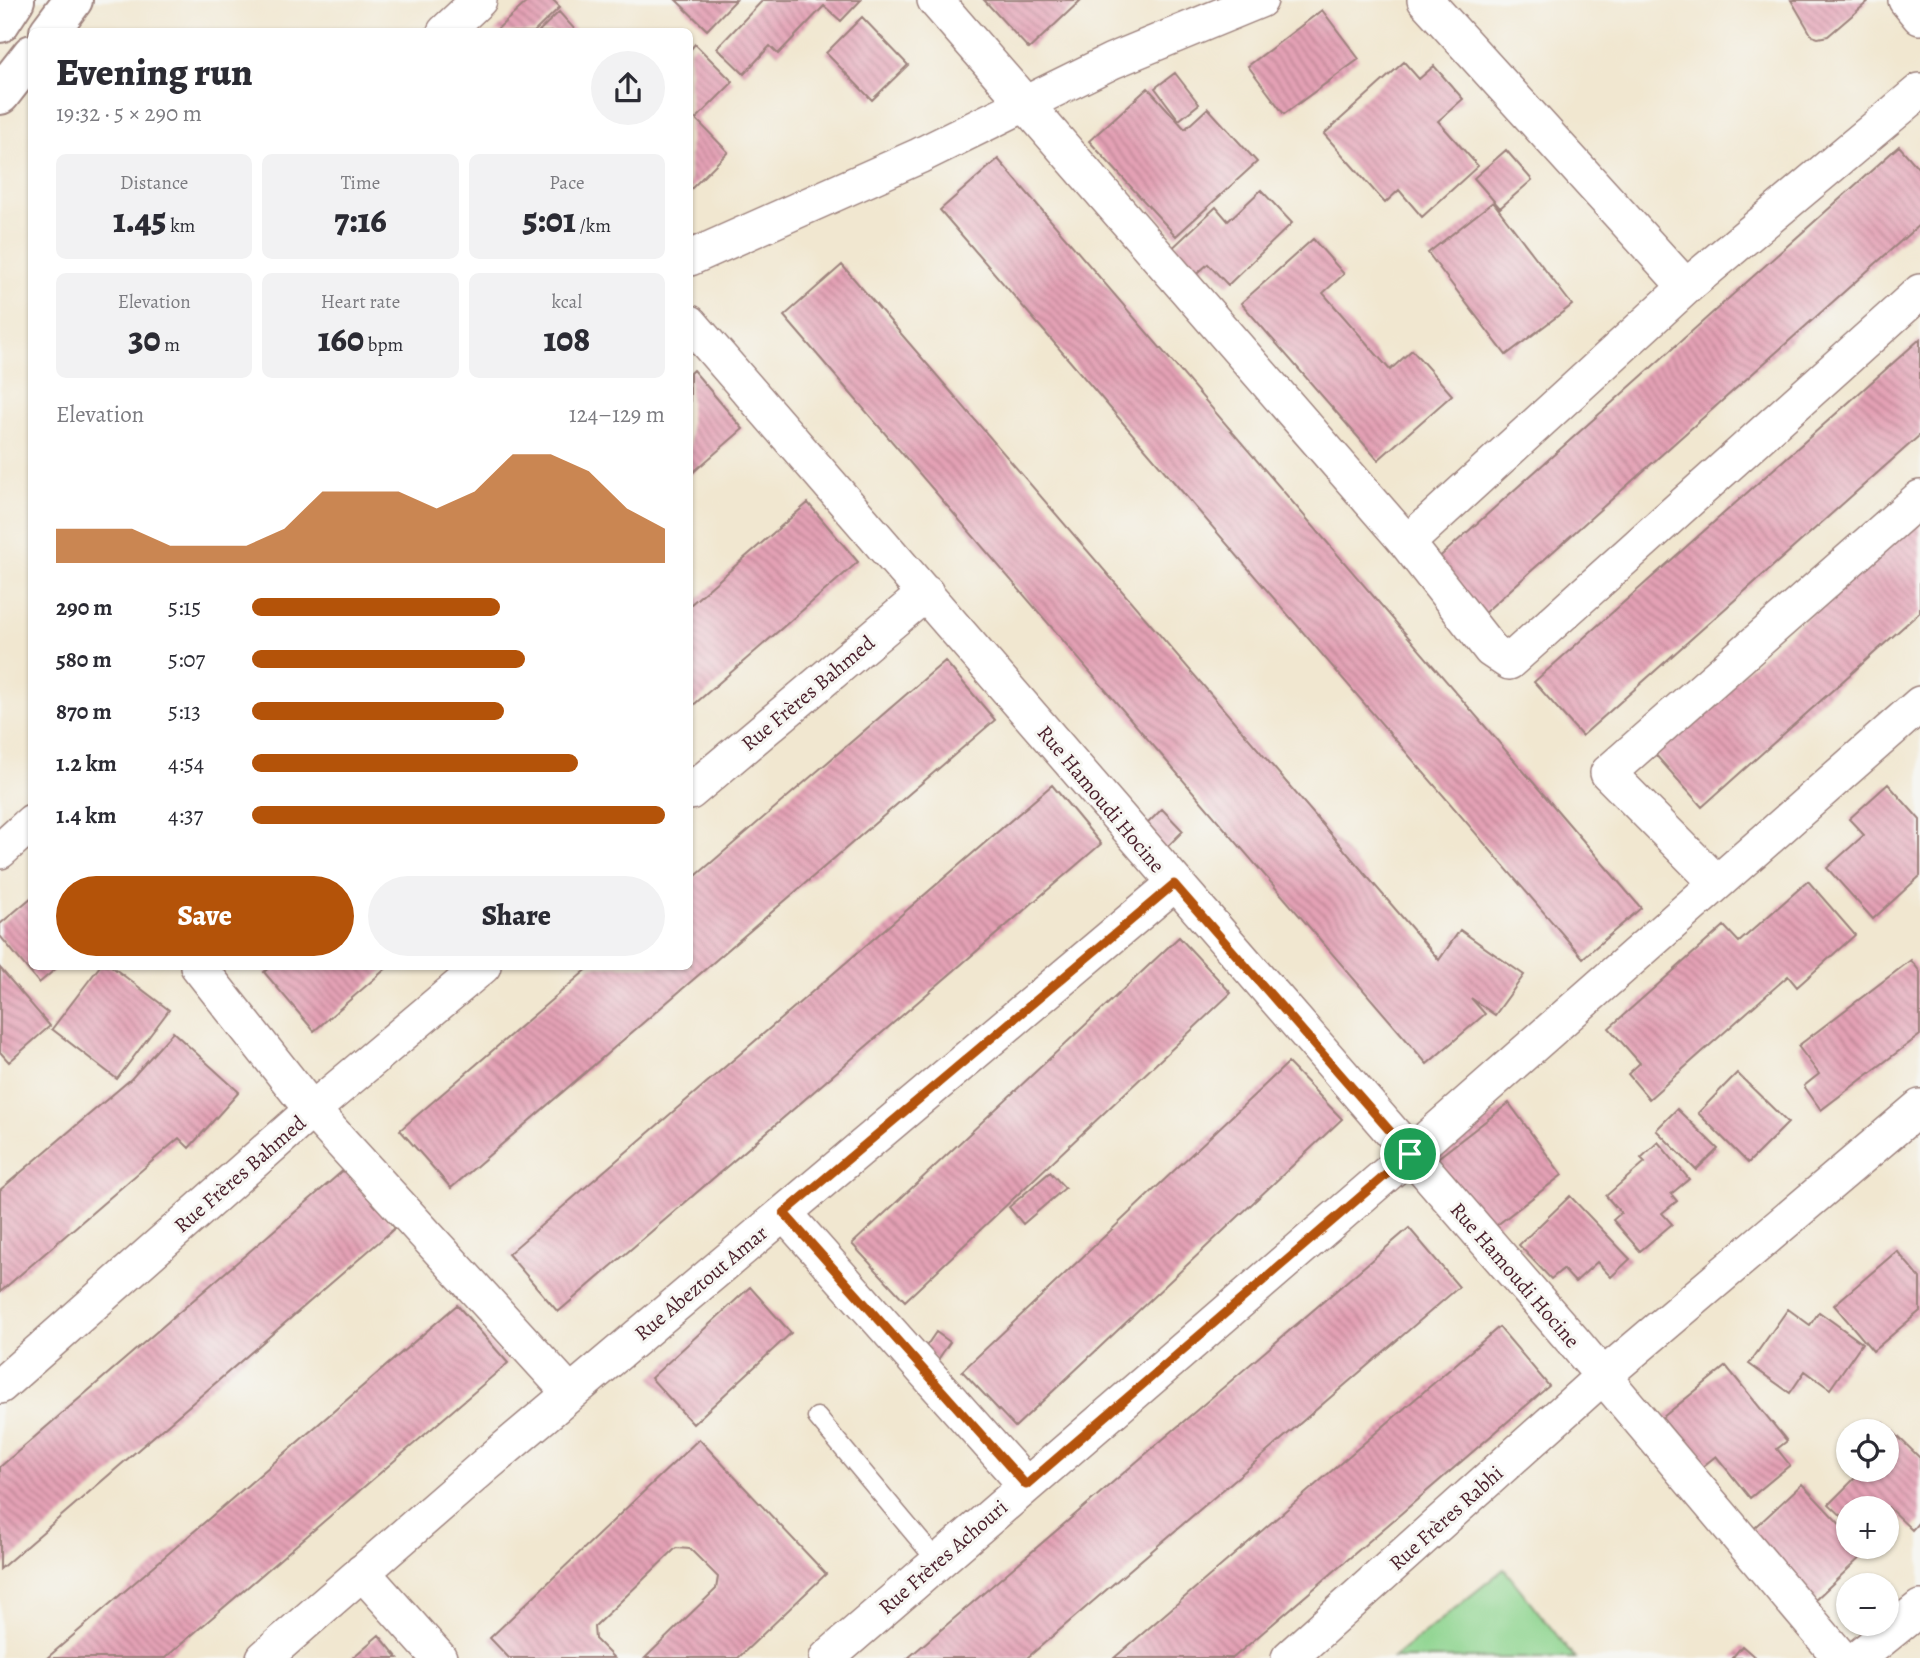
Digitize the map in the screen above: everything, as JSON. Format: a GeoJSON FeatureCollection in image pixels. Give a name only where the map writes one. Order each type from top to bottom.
{"type":"FeatureCollection","features":[{"type":"Feature","properties":{"kind":"main road"},"geometry":{"type":"LineString","coordinates":[[0,23],[15,0]]}},
{"type":"Feature","properties":{"kind":"main road"},"geometry":{"type":"LineString","coordinates":[[52,28],[74,0]]}},
{"type":"Feature","properties":{"kind":"main road"},"geometry":{"type":"LineString","coordinates":[[0,95],[28,59]]}},
{"type":"Feature","properties":{"kind":"street"},"geometry":{"type":"LineString","coordinates":[[448,28],[479,0]]}},
{"type":"Feature","properties":{"kind":"street"},"geometry":{"type":"LineString","coordinates":[[935,0],[1407,543],[1491,650],[1509,662],[1920,292]]}},
{"type":"Feature","properties":{"kind":"street"},"geometry":{"type":"LineString","coordinates":[[693,257],[919,156],[1112,61],[1260,0]]}},
{"type":"Feature","properties":{"kind":"street"},"geometry":{"type":"LineString","coordinates":[[1425,0],[1686,287]]}},
{"type":"Feature","properties":{"kind":"street"},"geometry":{"type":"LineString","coordinates":[[1906,0],[1920,17]]}},
{"type":"Feature","properties":{"kind":"street"},"geometry":{"type":"LineString","coordinates":[[1407,543],[1686,287],[1920,91]]}},
{"type":"Feature","properties":{"kind":"street","name":"Rue Hamoudi Hocine"},"geometry":{"type":"LineString","coordinates":[[693,326],[1410,1154],[1841,1658]]}},
{"type":"Feature","properties":{"kind":"street"},"geometry":{"type":"LineString","coordinates":[[1717,883],[1608,773],[1920,498]]}},
{"type":"Feature","properties":{"kind":"street","name":"Rue Frères Bahmed"},"geometry":{"type":"LineString","coordinates":[[693,789],[926,593]]}},
{"type":"Feature","properties":{"kind":"street","name":"Rue Frères Achouri"},"geometry":{"type":"LineString","coordinates":[[827,1658],[1410,1154],[1920,704]]}},
{"type":"Feature","properties":{"kind":"street"},"geometry":{"type":"LineString","coordinates":[[0,851],[28,826]]}},
{"type":"Feature","properties":{"kind":"street","name":"Rue Abeztout Amar"},"geometry":{"type":"LineString","coordinates":[[264,1658],[570,1394],[1174,884]]}},
{"type":"Feature","properties":{"kind":"street"},"geometry":{"type":"LineString","coordinates":[[201,970],[312,1110],[570,1394]]}},
{"type":"Feature","properties":{"kind":"street","name":"Rue Frères Bahmed"},"geometry":{"type":"LineString","coordinates":[[0,1386],[312,1110],[478,970]]}},
{"type":"Feature","properties":{"kind":"street","name":"Rue Frères Rabhi"},"geometry":{"type":"LineString","coordinates":[[1299,1655],[1602,1377],[1920,1107]]}},
{"type":"Feature","properties":{"kind":"street"},"geometry":{"type":"LineString","coordinates":[[784,1213],[1026,1485]]}},
{"type":"Feature","properties":{"kind":"street"},"geometry":{"type":"LineString","coordinates":[[362,1572],[439,1658]]}},
{"type":"Feature","properties":{"kind":"street"},"geometry":{"type":"LineString","coordinates":[[1858,1658],[1920,1608]]}},
{"type":"Feature","properties":{"kind":"lane"},"geometry":{"type":"LineString","coordinates":[[817,1417],[938,1562]]}},
{"type":"Feature","properties":{"kind":"green space"},"geometry":{"type":"Polygon","coordinates":[[[1504,1569],[1575,1658],[1393,1658],[1504,1569]]]}},
{"type":"Feature","properties":{"kind":"building"},"geometry":{"type":"Polygon","coordinates":[[[529,0],[553,0],[560,7],[538,28],[498,28],[529,0]]]}},
{"type":"Feature","properties":{"kind":"building"},"geometry":{"type":"Polygon","coordinates":[[[676,0],[736,0],[707,30],[676,0]]]}},
{"type":"Feature","properties":{"kind":"building"},"geometry":{"type":"Polygon","coordinates":[[[763,0],[861,0],[841,21],[824,6],[778,54],[770,46],[744,74],[717,48],[763,0]]]}},
{"type":"Feature","properties":{"kind":"building"},"geometry":{"type":"Polygon","coordinates":[[[984,0],[1081,0],[1029,49],[984,0]]]}},
{"type":"Feature","properties":{"kind":"building"},"geometry":{"type":"Polygon","coordinates":[[[1791,0],[1870,0],[1828,36],[1818,38],[1812,36],[1791,0]]]}},
{"type":"Feature","properties":{"kind":"building"},"geometry":{"type":"Polygon","coordinates":[[[1322,10],[1359,59],[1284,114],[1248,66],[1322,10]]]}},
{"type":"Feature","properties":{"kind":"building"},"geometry":{"type":"Polygon","coordinates":[[[559,12],[573,28],[542,28],[559,12]]]}},
{"type":"Feature","properties":{"kind":"building"},"geometry":{"type":"Polygon","coordinates":[[[862,17],[908,65],[872,100],[826,53],[862,17]]]}},
{"type":"Feature","properties":{"kind":"building"},"geometry":{"type":"Polygon","coordinates":[[[695,44],[733,82],[696,119],[728,152],[693,187],[695,44]]]}},
{"type":"Feature","properties":{"kind":"building"},"geometry":{"type":"Polygon","coordinates":[[[1404,62],[1419,79],[1434,66],[1463,99],[1438,121],[1478,166],[1422,217],[1399,190],[1385,203],[1324,134],[1404,62]]]}},
{"type":"Feature","properties":{"kind":"building"},"geometry":{"type":"Polygon","coordinates":[[[1175,73],[1199,104],[1179,120],[1155,88],[1175,73]]]}},
{"type":"Feature","properties":{"kind":"building"},"geometry":{"type":"Polygon","coordinates":[[[1148,88],[1185,129],[1208,108],[1257,162],[1176,236],[1089,141],[1148,88]]]}},
{"type":"Feature","properties":{"kind":"building"},"geometry":{"type":"Polygon","coordinates":[[[1899,146],[1920,170],[1920,224],[1482,615],[1435,561],[1899,146]]]}},
{"type":"Feature","properties":{"kind":"building"},"geometry":{"type":"Polygon","coordinates":[[[1506,150],[1532,180],[1500,208],[1474,178],[1506,150]]]}},
{"type":"Feature","properties":{"kind":"building"},"geometry":{"type":"Polygon","coordinates":[[[998,159],[1641,908],[1583,958],[940,210],[998,159]]]}},
{"type":"Feature","properties":{"kind":"building"},"geometry":{"type":"Polygon","coordinates":[[[1261,190],[1292,223],[1228,285],[1208,264],[1190,280],[1166,254],[1216,207],[1228,221],[1261,190]]]}},
{"type":"Feature","properties":{"kind":"building"},"geometry":{"type":"Polygon","coordinates":[[[1493,202],[1572,305],[1506,355],[1428,253],[1493,202]]]}},
{"type":"Feature","properties":{"kind":"building"},"geometry":{"type":"Polygon","coordinates":[[[1313,239],[1344,274],[1323,293],[1390,370],[1412,350],[1452,395],[1378,460],[1241,303],[1313,239]]]}},
{"type":"Feature","properties":{"kind":"building"},"geometry":{"type":"Polygon","coordinates":[[[842,265],[1439,960],[1460,930],[1524,975],[1495,1015],[1471,998],[1485,1014],[1427,1064],[784,316],[842,265]]]}},
{"type":"Feature","properties":{"kind":"building"},"geometry":{"type":"Polygon","coordinates":[[[1920,339],[1920,435],[1582,736],[1534,682],[1920,339]]]}},
{"type":"Feature","properties":{"kind":"building"},"geometry":{"type":"Polygon","coordinates":[[[693,370],[743,429],[693,472],[693,370]]]}},
{"type":"Feature","properties":{"kind":"building"},"geometry":{"type":"Polygon","coordinates":[[[808,503],[858,562],[693,705],[693,602],[808,503]]]}},
{"type":"Feature","properties":{"kind":"building"},"geometry":{"type":"Polygon","coordinates":[[[1920,516],[1920,612],[1702,807],[1654,753],[1920,516]]]}},
{"type":"Feature","properties":{"kind":"building"},"geometry":{"type":"Polygon","coordinates":[[[945,661],[995,720],[451,1188],[400,1130],[586,970],[693,970],[693,878],[945,661]]]}},
{"type":"Feature","properties":{"kind":"building"},"geometry":{"type":"Polygon","coordinates":[[[1888,784],[1920,820],[1920,876],[1873,919],[1827,868],[1864,835],[1849,819],[1888,784]]]}},
{"type":"Feature","properties":{"kind":"building"},"geometry":{"type":"Polygon","coordinates":[[[1052,785],[1101,844],[558,1312],[508,1254],[1052,785]]]}},
{"type":"Feature","properties":{"kind":"building"},"geometry":{"type":"Polygon","coordinates":[[[1162,809],[1183,831],[1159,855],[1138,833],[1162,809]]]}},
{"type":"Feature","properties":{"kind":"building"},"geometry":{"type":"Polygon","coordinates":[[[1808,881],[1855,935],[1797,987],[1788,976],[1649,1099],[1628,1074],[1640,1063],[1609,1028],[1724,926],[1739,942],[1808,881]]]}},
{"type":"Feature","properties":{"kind":"building"},"geometry":{"type":"Polygon","coordinates":[[[28,900],[28,970],[0,936],[0,924],[28,900]]]}},
{"type":"Feature","properties":{"kind":"building"},"geometry":{"type":"Polygon","coordinates":[[[1179,937],[1231,993],[905,1301],[852,1244],[1179,937]]]}},
{"type":"Feature","properties":{"kind":"building"},"geometry":{"type":"Polygon","coordinates":[[[1911,960],[1920,972],[1920,1035],[1821,1110],[1804,1086],[1819,1074],[1798,1046],[1911,960]]]}},
{"type":"Feature","properties":{"kind":"building"},"geometry":{"type":"Polygon","coordinates":[[[0,968],[50,1026],[9,1062],[0,1052],[0,968]]]}},
{"type":"Feature","properties":{"kind":"building"},"geometry":{"type":"Polygon","coordinates":[[[28,970],[54,970],[39,983],[28,970]]]}},
{"type":"Feature","properties":{"kind":"building"},"geometry":{"type":"Polygon","coordinates":[[[97,970],[116,970],[169,1010],[117,1079],[52,1029],[97,970]]]}},
{"type":"Feature","properties":{"kind":"building"},"geometry":{"type":"Polygon","coordinates":[[[266,970],[384,970],[314,1031],[264,972],[266,970]]]}},
{"type":"Feature","properties":{"kind":"building"},"geometry":{"type":"Polygon","coordinates":[[[173,1032],[239,1092],[189,1148],[179,1138],[0,1292],[0,1190],[131,1079],[173,1032]]]}},
{"type":"Feature","properties":{"kind":"building"},"geometry":{"type":"Polygon","coordinates":[[[1288,1063],[1342,1119],[1015,1427],[962,1371],[1288,1063]]]}},
{"type":"Feature","properties":{"kind":"building"},"geometry":{"type":"Polygon","coordinates":[[[1737,1073],[1788,1123],[1748,1163],[1698,1113],[1737,1073]]]}},
{"type":"Feature","properties":{"kind":"building"},"geometry":{"type":"Polygon","coordinates":[[[1509,1103],[1562,1175],[1484,1235],[1430,1164],[1509,1103]]]}},
{"type":"Feature","properties":{"kind":"building"},"geometry":{"type":"Polygon","coordinates":[[[1677,1109],[1718,1149],[1696,1170],[1656,1130],[1677,1109]]]}},
{"type":"Feature","properties":{"kind":"building"},"geometry":{"type":"Polygon","coordinates":[[[1658,1142],[1689,1179],[1671,1194],[1677,1201],[1662,1213],[1672,1224],[1640,1251],[1613,1220],[1621,1213],[1606,1196],[1645,1162],[1641,1158],[1658,1142]]]}},
{"type":"Feature","properties":{"kind":"building"},"geometry":{"type":"Polygon","coordinates":[[[345,1169],[395,1228],[0,1569],[0,1467],[345,1169]]]}},
{"type":"Feature","properties":{"kind":"building"},"geometry":{"type":"Polygon","coordinates":[[[1050,1172],[1065,1188],[1023,1224],[1009,1207],[1050,1172]]]}},
{"type":"Feature","properties":{"kind":"building"},"geometry":{"type":"Polygon","coordinates":[[[1570,1196],[1630,1259],[1611,1277],[1597,1262],[1575,1282],[1563,1269],[1551,1279],[1519,1245],[1570,1196]]]}},
{"type":"Feature","properties":{"kind":"building"},"geometry":{"type":"Polygon","coordinates":[[[1409,1228],[1459,1287],[1027,1658],[908,1658],[1409,1228]]]}},
{"type":"Feature","properties":{"kind":"building"},"geometry":{"type":"Polygon","coordinates":[[[1897,1251],[1920,1278],[1920,1311],[1873,1351],[1834,1305],[1897,1251]]]}},
{"type":"Feature","properties":{"kind":"building"},"geometry":{"type":"Polygon","coordinates":[[[750,1287],[791,1333],[693,1424],[651,1378],[750,1287]]]}},
{"type":"Feature","properties":{"kind":"building"},"geometry":{"type":"Polygon","coordinates":[[[457,1305],[508,1363],[165,1658],[47,1658],[457,1305]]]}},
{"type":"Feature","properties":{"kind":"building"},"geometry":{"type":"Polygon","coordinates":[[[1788,1309],[1810,1325],[1819,1312],[1862,1343],[1830,1389],[1805,1371],[1790,1393],[1749,1364],[1788,1309]]]}},
{"type":"Feature","properties":{"kind":"building"},"geometry":{"type":"Polygon","coordinates":[[[1499,1327],[1549,1386],[1324,1580],[1233,1658],[1114,1658],[1499,1327]]]}},
{"type":"Feature","properties":{"kind":"building"},"geometry":{"type":"Polygon","coordinates":[[[936,1332],[950,1342],[937,1361],[923,1351],[936,1332]]]}},
{"type":"Feature","properties":{"kind":"building"},"geometry":{"type":"Polygon","coordinates":[[[1726,1366],[1787,1441],[1777,1449],[1790,1465],[1750,1498],[1716,1456],[1702,1467],[1662,1418],[1726,1366]]]}},
{"type":"Feature","properties":{"kind":"building"},"geometry":{"type":"Polygon","coordinates":[[[1899,1438],[1920,1458],[1920,1521],[1912,1530],[1899,1518],[1899,1496],[1837,1496],[1851,1482],[1899,1482],[1899,1438]]]}},
{"type":"Feature","properties":{"kind":"building"},"geometry":{"type":"Polygon","coordinates":[[[699,1439],[826,1574],[738,1658],[645,1658],[716,1589],[718,1577],[690,1549],[676,1548],[594,1627],[595,1639],[614,1658],[509,1658],[490,1638],[699,1439]]]}},
{"type":"Feature","properties":{"kind":"building"},"geometry":{"type":"Polygon","coordinates":[[[1802,1484],[1836,1520],[1836,1559],[1859,1559],[1844,1573],[1836,1573],[1836,1580],[1812,1603],[1745,1537],[1802,1484]]]}},
{"type":"Feature","properties":{"kind":"building"},"geometry":{"type":"Polygon","coordinates":[[[1836,1497],[1836,1511],[1829,1504],[1836,1497]]]}},
{"type":"Feature","properties":{"kind":"building"},"geometry":{"type":"Polygon","coordinates":[[[379,1635],[398,1658],[352,1658],[379,1635]]]}},
{"type":"Feature","properties":{"kind":"building"},"geometry":{"type":"Polygon","coordinates":[[[1742,1646],[1756,1658],[1732,1658],[1742,1646]]]}},
{"type":"Feature","properties":{"kind":"route"},"geometry":{"type":"LineString","coordinates":[[1174,884],[1410,1154],[1026,1485],[784,1213],[1174,884]]}}]}
